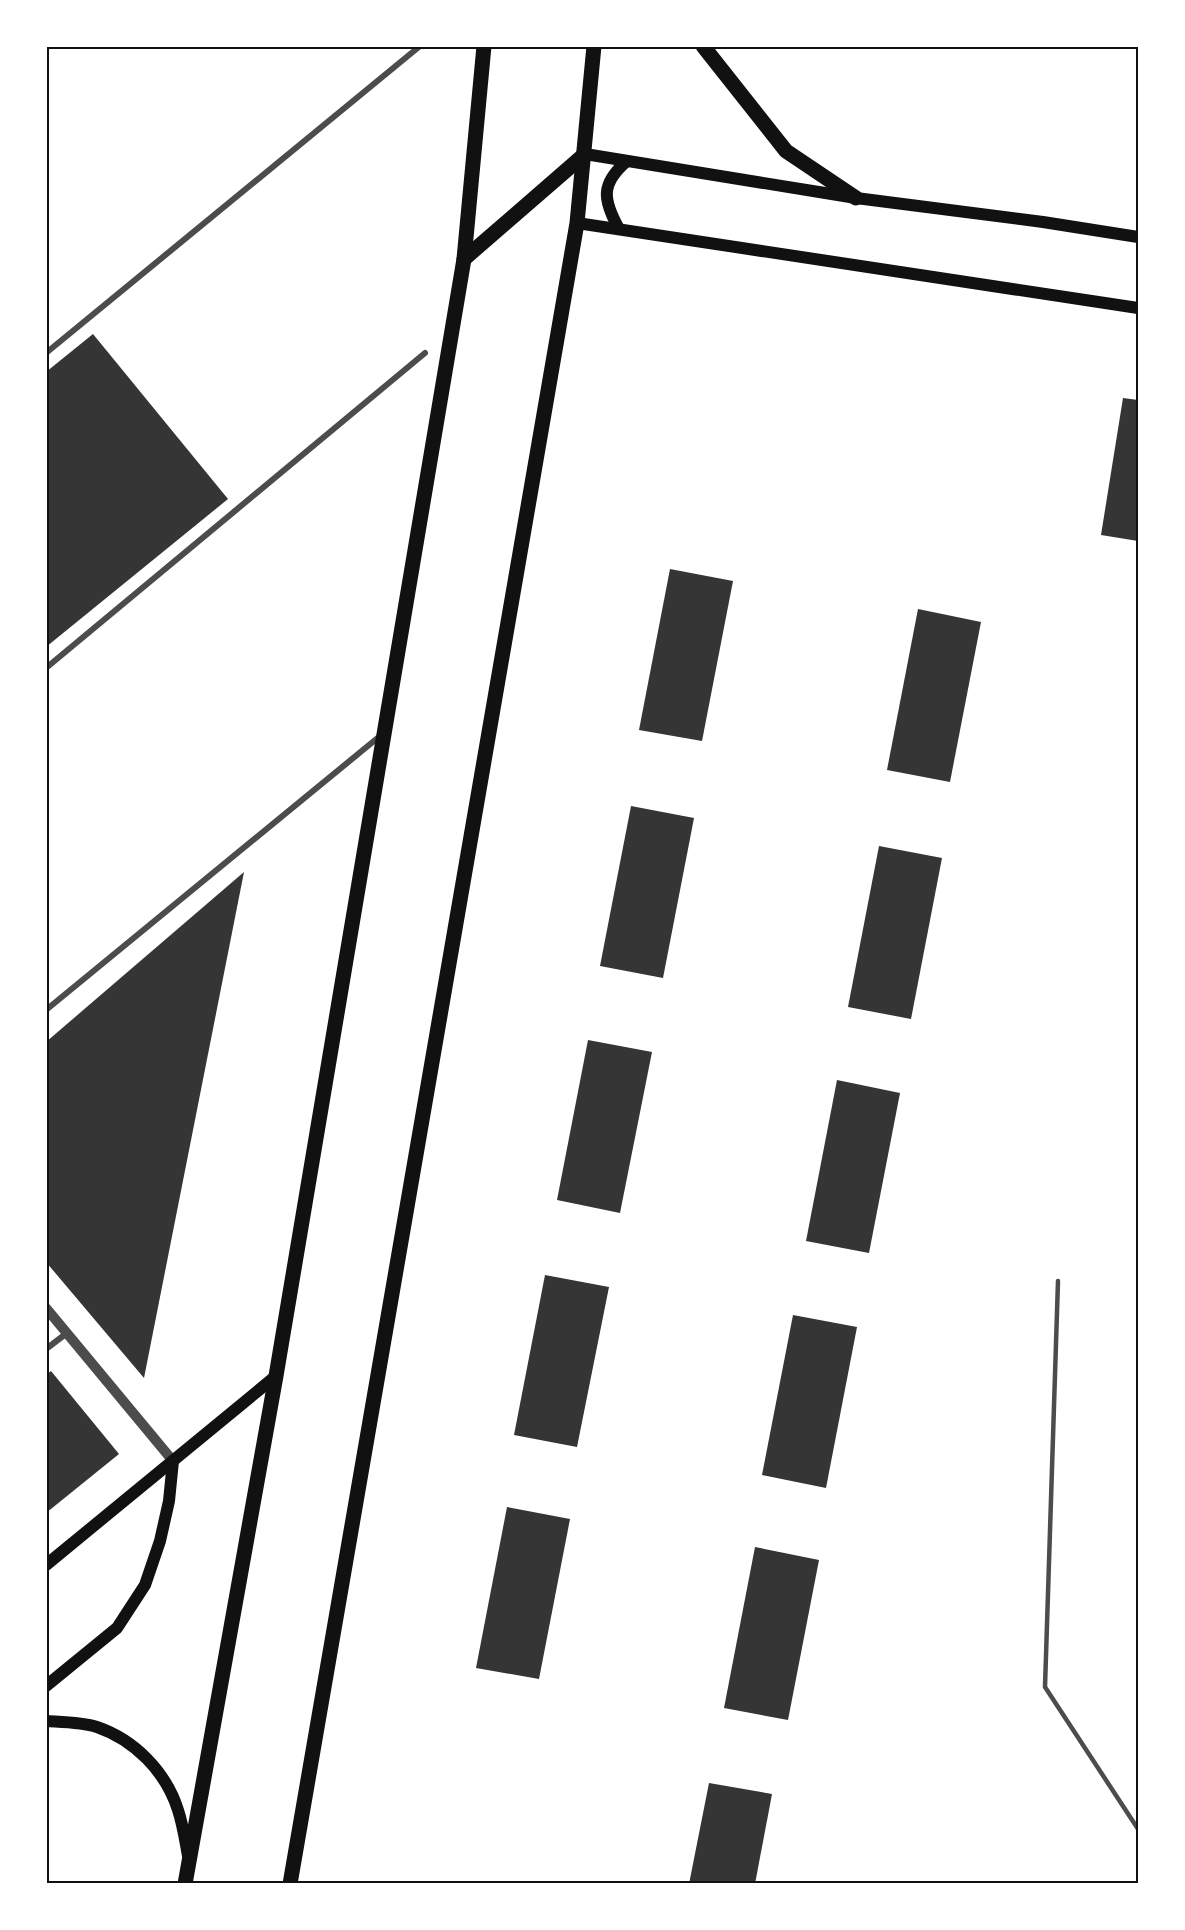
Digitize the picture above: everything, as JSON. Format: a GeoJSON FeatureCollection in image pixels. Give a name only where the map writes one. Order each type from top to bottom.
{"type":"FeatureCollection","features":[{"type":"Feature","properties":{"kind":"main road"},"geometry":{"type":"LineString","coordinates":[[184,1884],[276,1376],[464,259],[484,46]]}},
{"type":"Feature","properties":{"kind":"main road"},"geometry":{"type":"LineString","coordinates":[[290,1884],[577,223],[594,46]]}},
{"type":"Feature","properties":{"kind":"main road"},"geometry":{"type":"LineString","coordinates":[[703,46],[786,151],[856,198]]}},
{"type":"Feature","properties":{"kind":"main road"},"geometry":{"type":"LineString","coordinates":[[464,259],[585,154]]}},
{"type":"Feature","properties":{"kind":"main road"},"geometry":{"type":"LineString","coordinates":[[585,154],[856,198],[1043,222],[1138,237]]}},
{"type":"Feature","properties":{"kind":"main road"},"geometry":{"type":"LineString","coordinates":[[619,229],[608,209],[607,191],[613,173],[627,161]]}},
{"type":"Feature","properties":{"kind":"main road"},"geometry":{"type":"LineString","coordinates":[[577,223],[1138,308]]}},
{"type":"Feature","properties":{"kind":"main road"},"geometry":{"type":"LineString","coordinates":[[46,1565],[276,1376]]}},
{"type":"Feature","properties":{"kind":"main road"},"geometry":{"type":"LineString","coordinates":[[46,1686],[117,1628],[145,1585],[169,1501],[172,1461]]}},
{"type":"Feature","properties":{"kind":"main road"},"geometry":{"type":"LineString","coordinates":[[46,1721],[95,1726],[133,1745],[153,1766],[178,1808],[189,1860]]}},
{"type":"Feature","properties":{"kind":"street"},"geometry":{"type":"LineString","coordinates":[[46,353],[420,46]]}},
{"type":"Feature","properties":{"kind":"street"},"geometry":{"type":"LineString","coordinates":[[46,668],[426,353]]}},
{"type":"Feature","properties":{"kind":"street"},"geometry":{"type":"LineString","coordinates":[[46,1010],[385,732]]}},
{"type":"Feature","properties":{"kind":"street"},"geometry":{"type":"LineString","coordinates":[[46,1308],[172,1461]]}},
{"type":"Feature","properties":{"kind":"street"},"geometry":{"type":"LineString","coordinates":[[46,1349],[67,1333]]}},
{"type":"Feature","properties":{"kind":"lane"},"geometry":{"type":"LineString","coordinates":[[1058,1281],[1044,1688],[1138,1829]]}},
{"type":"Feature","properties":{"kind":"building"},"geometry":{"type":"Polygon","coordinates":[[[93,334],[228,499],[46,647],[46,372],[93,334]]]}},
{"type":"Feature","properties":{"kind":"building"},"geometry":{"type":"Polygon","coordinates":[[[1123,398],[1138,400],[1138,541],[1101,535],[1123,398]]]}},
{"type":"Feature","properties":{"kind":"building"},"geometry":{"type":"Polygon","coordinates":[[[670,569],[733,581],[702,741],[639,730],[670,569]]]}},
{"type":"Feature","properties":{"kind":"building"},"geometry":{"type":"Polygon","coordinates":[[[918,609],[981,622],[950,782],[887,770],[918,609]]]}},
{"type":"Feature","properties":{"kind":"building"},"geometry":{"type":"Polygon","coordinates":[[[631,806],[694,818],[663,978],[600,966],[631,806]]]}},
{"type":"Feature","properties":{"kind":"building"},"geometry":{"type":"Polygon","coordinates":[[[879,846],[942,858],[911,1019],[848,1007],[879,846]]]}},
{"type":"Feature","properties":{"kind":"building"},"geometry":{"type":"Polygon","coordinates":[[[244,872],[144,1378],[46,1262],[46,1042],[244,872]]]}},
{"type":"Feature","properties":{"kind":"building"},"geometry":{"type":"Polygon","coordinates":[[[588,1040],[652,1052],[620,1213],[557,1200],[588,1040]]]}},
{"type":"Feature","properties":{"kind":"building"},"geometry":{"type":"Polygon","coordinates":[[[837,1080],[900,1093],[869,1253],[806,1241],[837,1080]]]}},
{"type":"Feature","properties":{"kind":"building"},"geometry":{"type":"Polygon","coordinates":[[[545,1275],[609,1287],[577,1447],[514,1435],[545,1275]]]}},
{"type":"Feature","properties":{"kind":"building"},"geometry":{"type":"Polygon","coordinates":[[[793,1315],[857,1327],[826,1488],[762,1475],[793,1315]]]}},
{"type":"Feature","properties":{"kind":"building"},"geometry":{"type":"Polygon","coordinates":[[[51,1371],[119,1454],[46,1513],[46,1375],[51,1371]]]}},
{"type":"Feature","properties":{"kind":"building"},"geometry":{"type":"Polygon","coordinates":[[[507,1507],[570,1519],[539,1679],[476,1668],[507,1507]]]}},
{"type":"Feature","properties":{"kind":"building"},"geometry":{"type":"Polygon","coordinates":[[[755,1547],[819,1560],[788,1720],[724,1708],[755,1547]]]}},
{"type":"Feature","properties":{"kind":"building"},"geometry":{"type":"Polygon","coordinates":[[[709,1783],[772,1794],[755,1884],[689,1884],[709,1783]]]}}]}
